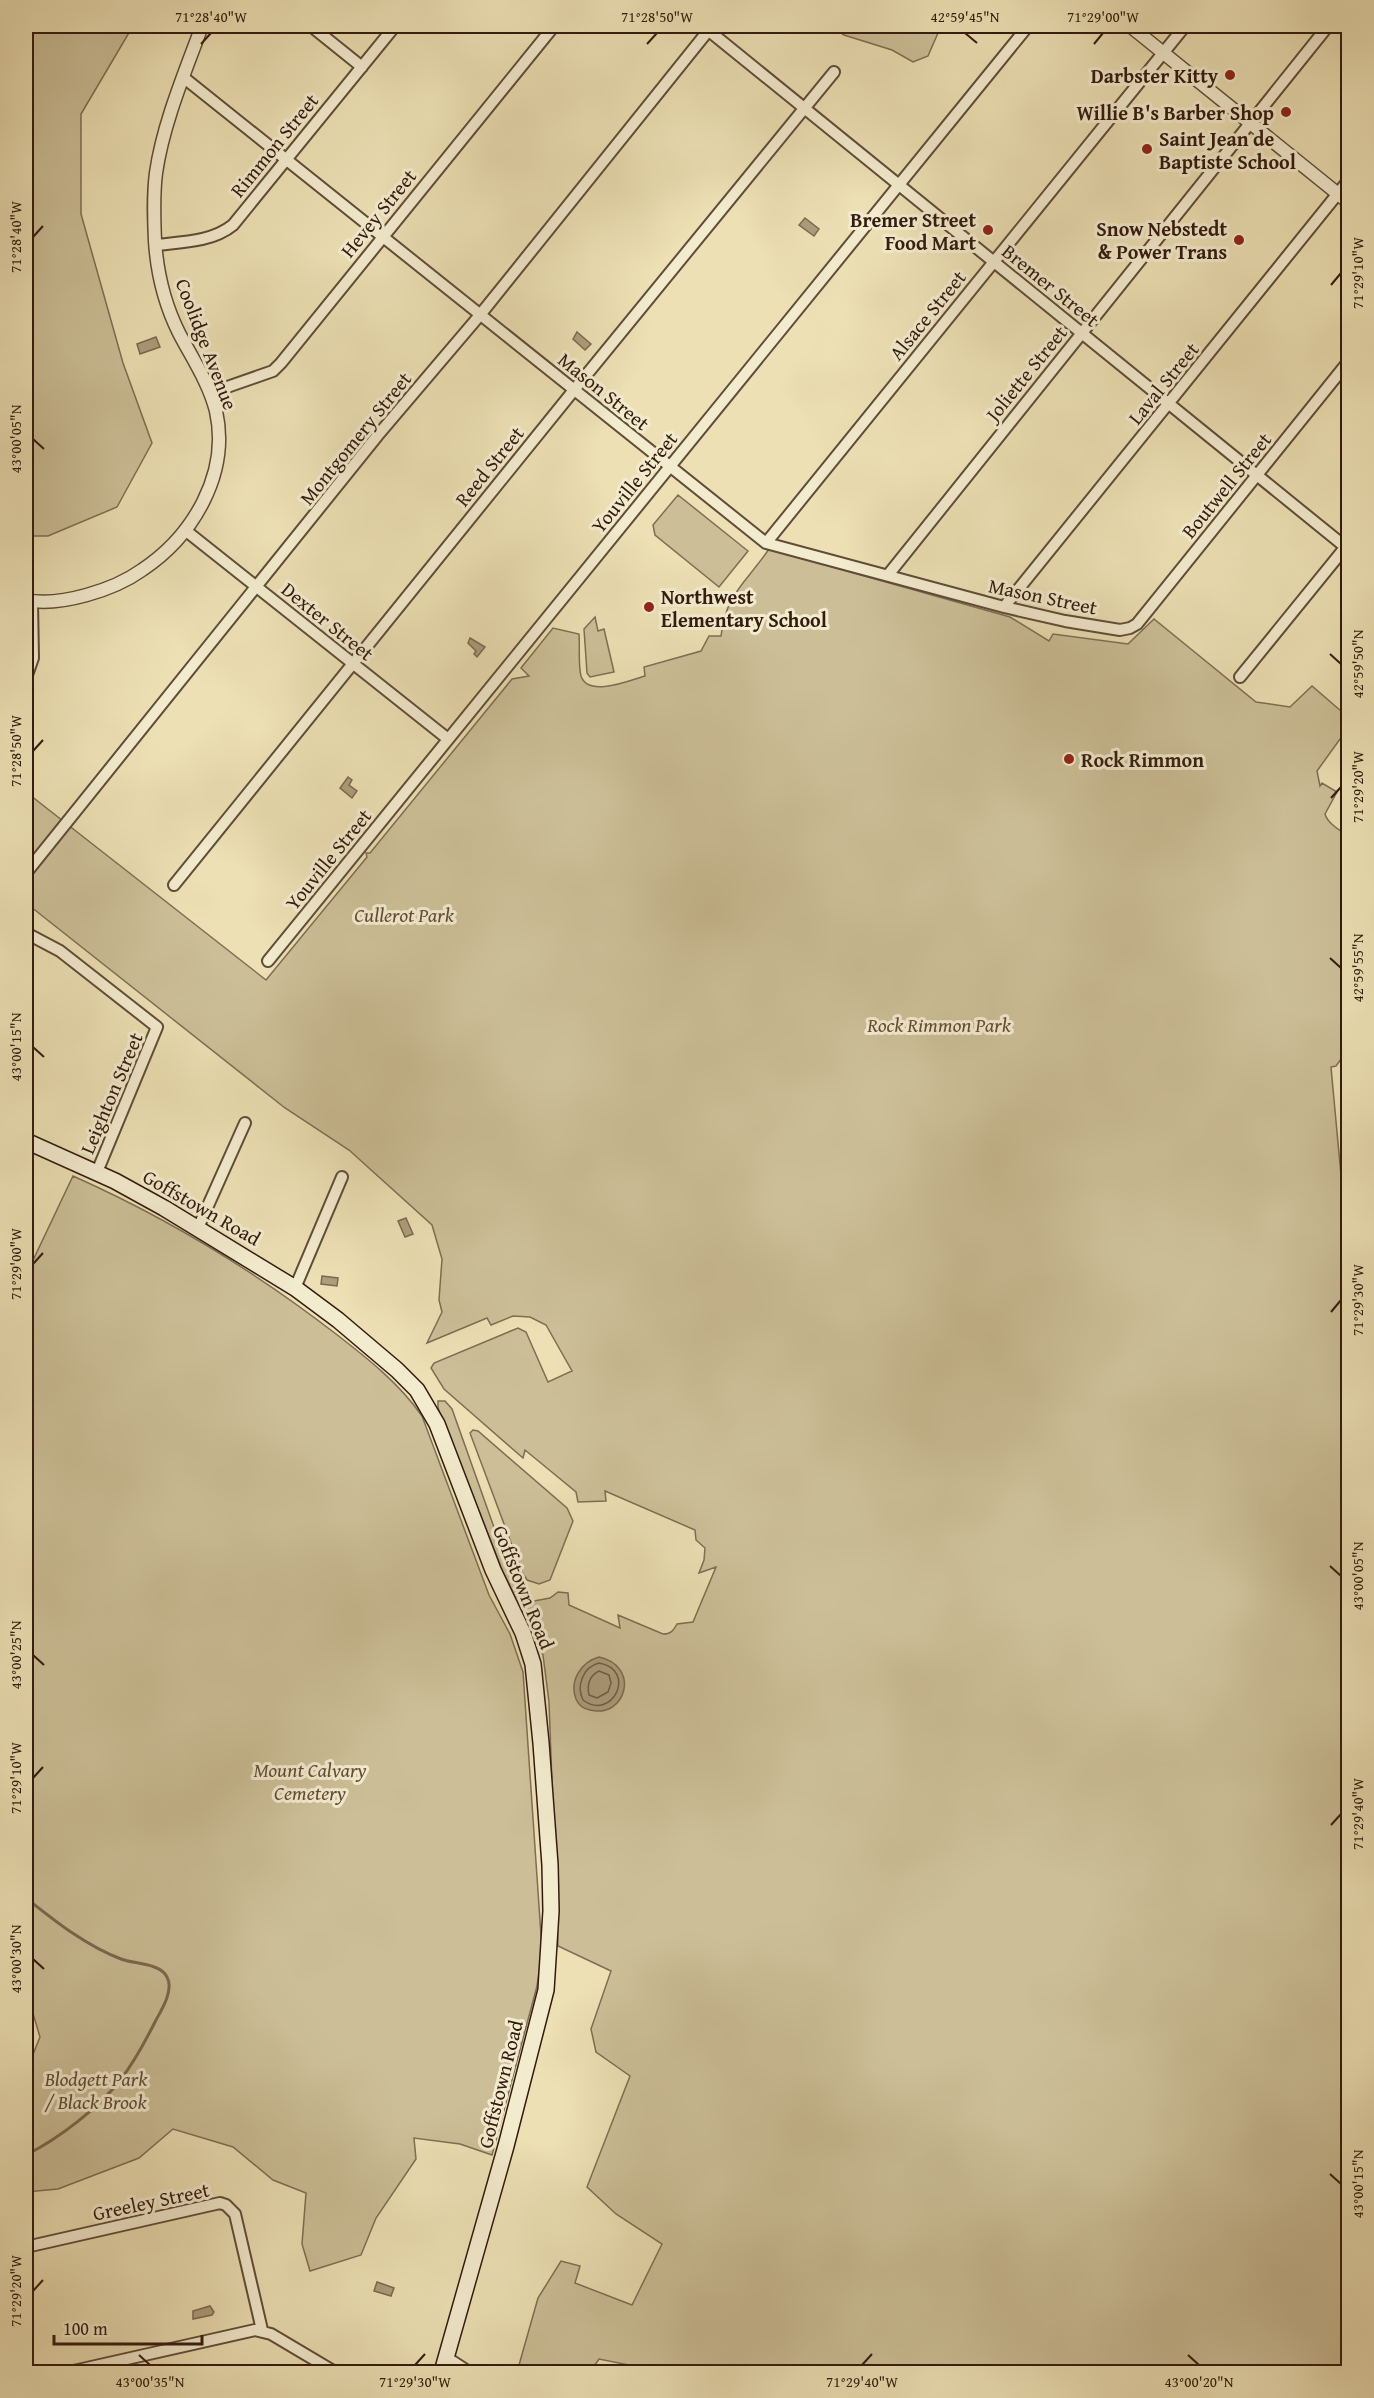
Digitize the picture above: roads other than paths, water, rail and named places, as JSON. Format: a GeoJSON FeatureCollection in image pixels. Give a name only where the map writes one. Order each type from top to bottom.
{"type":"FeatureCollection","features":[{"type":"Feature","properties":{"kind":"main road","name":"Goffstown Road"},"geometry":{"type":"LineString","coordinates":[[26,1141],[97,1172],[198,1228],[295,1287],[397,1370],[417,1390],[431,1412],[493,1570],[523,1633],[536,1681],[550,1865],[551,1911],[546,1990],[506,2146],[442,2373]]}},
{"type":"Feature","properties":{"kind":"street","name":"Coolidge Avenue"},"geometry":{"type":"LineString","coordinates":[[29,600],[80,596],[113,586],[154,562],[172,547],[207,496],[217,457],[218,427],[210,393],[172,317],[158,267],[154,198],[158,163],[183,76],[202,26]]}},
{"type":"Feature","properties":{"kind":"street"},"geometry":{"type":"LineString","coordinates":[[311,26],[362,67]]}},
{"type":"Feature","properties":{"kind":"street","name":"Rimmon Street"},"geometry":{"type":"LineString","coordinates":[[156,245],[220,235],[233,225],[395,26]]}},
{"type":"Feature","properties":{"kind":"street","name":"Hevey Street"},"geometry":{"type":"LineString","coordinates":[[210,393],[273,370],[554,26]]}},
{"type":"Feature","properties":{"kind":"street","name":"Youville Street"},"geometry":{"type":"LineString","coordinates":[[268,961],[1028,26]]}},
{"type":"Feature","properties":{"kind":"street"},"geometry":{"type":"LineString","coordinates":[[1130,26],[1348,202]]}},
{"type":"Feature","properties":{"kind":"street","name":"Alsace Street"},"geometry":{"type":"LineString","coordinates":[[765,543],[1185,26]]}},
{"type":"Feature","properties":{"kind":"street","name":"Joliette Street"},"geometry":{"type":"LineString","coordinates":[[888,575],[1328,26]]}},
{"type":"Feature","properties":{"kind":"street","name":"Bremer Street"},"geometry":{"type":"LineString","coordinates":[[707,27],[805,109],[1348,547]]}},
{"type":"Feature","properties":{"kind":"street","name":"Montgomery Street"},"geometry":{"type":"LineString","coordinates":[[26,873],[378,435],[480,315],[707,27]]}},
{"type":"Feature","properties":{"kind":"street","name":"Reed Street"},"geometry":{"type":"LineString","coordinates":[[174,885],[834,72]]}},
{"type":"Feature","properties":{"kind":"street","name":"Mason Street"},"geometry":{"type":"LineString","coordinates":[[183,76],[765,543],[1004,607],[1065,621],[1120,630],[1130,628]]}},
{"type":"Feature","properties":{"kind":"street","name":"Laval Street"},"geometry":{"type":"LineString","coordinates":[[1004,607],[1348,181]]}},
{"type":"Feature","properties":{"kind":"street","name":"Boutwell Street"},"geometry":{"type":"LineString","coordinates":[[1130,628],[1144,615],[1348,362]]}},
{"type":"Feature","properties":{"kind":"street","name":"Dexter Street"},"geometry":{"type":"LineString","coordinates":[[185,530],[448,740]]}},
{"type":"Feature","properties":{"kind":"street"},"geometry":{"type":"LineString","coordinates":[[1240,677],[1348,547]]}},
{"type":"Feature","properties":{"kind":"street"},"geometry":{"type":"LineString","coordinates":[[26,678],[33,658],[29,600]]}},
{"type":"Feature","properties":{"kind":"street","name":"Leighton Street"},"geometry":{"type":"LineString","coordinates":[[26,933],[60,951],[157,1027],[97,1172]]}},
{"type":"Feature","properties":{"kind":"street"},"geometry":{"type":"LineString","coordinates":[[198,1228],[245,1123]]}},
{"type":"Feature","properties":{"kind":"street"},"geometry":{"type":"LineString","coordinates":[[295,1287],[342,1177]]}},
{"type":"Feature","properties":{"kind":"street","name":"Greeley Street"},"geometry":{"type":"LineString","coordinates":[[26,2247],[220,2203],[226,2205],[235,2214],[262,2330]]}},
{"type":"Feature","properties":{"kind":"street"},"geometry":{"type":"LineString","coordinates":[[69,2373],[93,2370],[248,2331],[262,2330],[335,2373]]}},
{"type":"Feature","properties":{"kind":"street"},"geometry":{"type":"LineString","coordinates":[[446,2357],[469,2373]]}},
{"type":"Feature","properties":{"kind":"water"},"geometry":{"type":"Polygon","coordinates":[[[805,218],[819,229],[814,236],[799,225],[805,218]]]}},
{"type":"Feature","properties":{"kind":"water"},"geometry":{"type":"Polygon","coordinates":[[[577,332],[591,344],[585,350],[573,339],[577,332]]]}},
{"type":"Feature","properties":{"kind":"water"},"geometry":{"type":"Polygon","coordinates":[[[156,337],[160,347],[140,354],[137,344],[156,337]]]}},
{"type":"Feature","properties":{"kind":"water"},"geometry":{"type":"Polygon","coordinates":[[[470,638],[485,647],[477,657],[474,654],[476,651],[468,643],[470,638]]]}},
{"type":"Feature","properties":{"kind":"water"},"geometry":{"type":"Polygon","coordinates":[[[348,777],[352,780],[349,785],[357,791],[352,798],[340,788],[348,777]]]}},
{"type":"Feature","properties":{"kind":"water"},"geometry":{"type":"Polygon","coordinates":[[[406,1218],[413,1234],[405,1237],[398,1221],[406,1218]]]}},
{"type":"Feature","properties":{"kind":"water"},"geometry":{"type":"Polygon","coordinates":[[[322,1276],[338,1278],[337,1286],[321,1284],[322,1276]]]}},
{"type":"Feature","properties":{"kind":"water"},"geometry":{"type":"Polygon","coordinates":[[[599,1657],[612,1662],[620,1670],[624,1680],[624,1690],[620,1700],[612,1707],[602,1711],[582,1707],[574,1692],[578,1673],[587,1663],[599,1657]]]}},
{"type":"Feature","properties":{"kind":"water"},"geometry":{"type":"Polygon","coordinates":[[[377,2282],[394,2288],[391,2296],[374,2291],[377,2282]]]}},
{"type":"Feature","properties":{"kind":"water"},"geometry":{"type":"Polygon","coordinates":[[[210,2306],[214,2312],[212,2315],[193,2319],[193,2311],[210,2306]]]}},
{"type":"Feature","properties":{"kind":"waterway"},"geometry":{"type":"LineString","coordinates":[[26,1898],[83,1940],[121,1959],[159,1969],[164,1972],[169,1982],[164,2005],[144,2043],[136,2058],[112,2090],[77,2122],[26,2155]]}},
{"type":"Feature","properties":{"kind":"place","name":"Darbster Kitty"},"geometry":{"type":"Point","coordinates":[1230,75]}},
{"type":"Feature","properties":{"kind":"place","name":"Willie B's Barber Shop"},"geometry":{"type":"Point","coordinates":[1286,112]}},
{"type":"Feature","properties":{"kind":"place","name":"Saint Jean de Baptiste School"},"geometry":{"type":"Point","coordinates":[1147,149]}},
{"type":"Feature","properties":{"kind":"place","name":"Bremer Street Food Mart"},"geometry":{"type":"Point","coordinates":[988,230]}},
{"type":"Feature","properties":{"kind":"place","name":"Snow Nebstedt & Power Trans"},"geometry":{"type":"Point","coordinates":[1239,240]}},
{"type":"Feature","properties":{"kind":"place","name":"Northwest Elementary School"},"geometry":{"type":"Point","coordinates":[649,607]}},
{"type":"Feature","properties":{"kind":"place","name":"Rock Rimmon"},"geometry":{"type":"Point","coordinates":[1069,759]}},
{"type":"Feature","properties":{"kind":"park label","name":"Cullerot Park"},"geometry":{"type":"Point","coordinates":[404,914]}},
{"type":"Feature","properties":{"kind":"park label","name":"Rock Rimmon Park"},"geometry":{"type":"Point","coordinates":[939,1024]}},
{"type":"Feature","properties":{"kind":"park label","name":"Mount Calvary Cemetery"},"geometry":{"type":"Point","coordinates":[310,1780]}},
{"type":"Feature","properties":{"kind":"park label","name":"Blodgett Park / Black Brook"},"geometry":{"type":"Point","coordinates":[96,2090]}}]}
